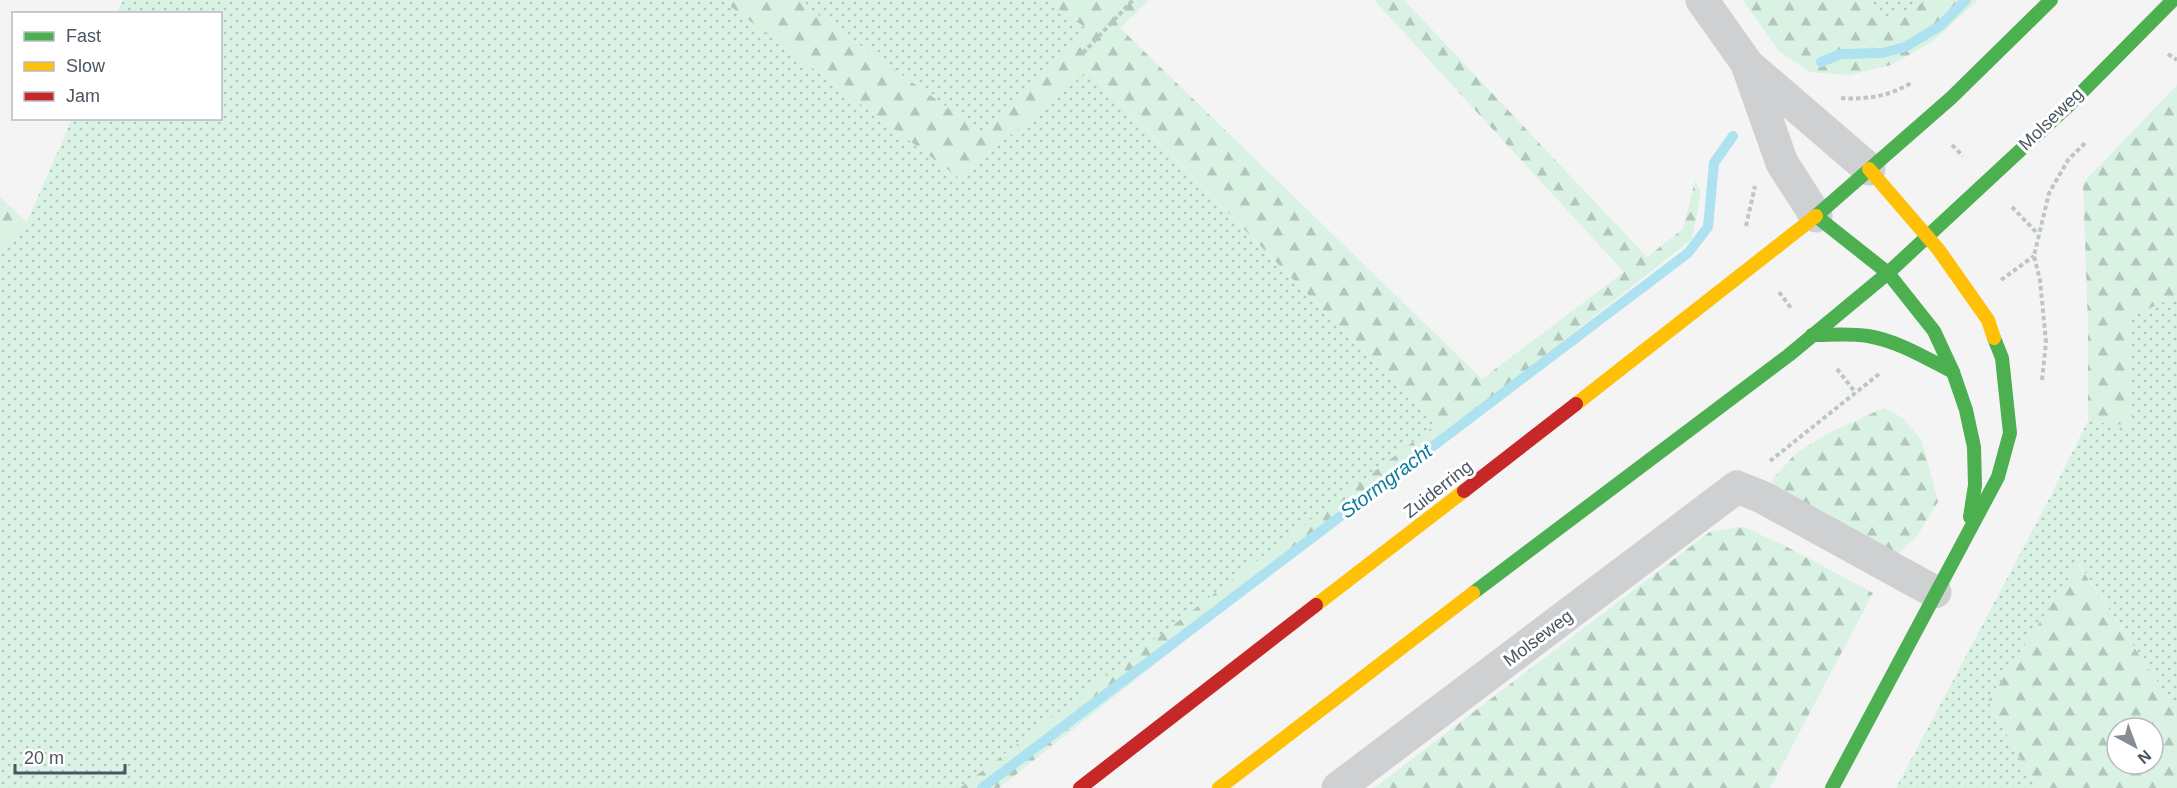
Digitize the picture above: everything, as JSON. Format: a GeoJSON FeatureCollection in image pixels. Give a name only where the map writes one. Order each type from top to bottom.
{"type":"FeatureCollection","features":[{"type":"Feature","properties":{"kind":"main road"},"geometry":{"type":"LineString","coordinates":[[1968,533],[1975,485],[1974,447],[1966,410],[1953,372],[1934,331],[1888,273],[1815,216],[1951,98],[2051,0]]}},
{"type":"Feature","properties":{"kind":"main road","name":"Molseweg"},"geometry":{"type":"LineString","coordinates":[[1888,273],[1987,182],[2141,34],[2173,0]]}},
{"type":"Feature","properties":{"kind":"main road"},"geometry":{"type":"LineString","coordinates":[[1832,788],[1998,477],[2010,433],[2002,358],[1988,320],[1938,249],[1869,169]]}},
{"type":"Feature","properties":{"kind":"main road","name":"Zuiderring"},"geometry":{"type":"LineString","coordinates":[[1080,788],[1757,264],[1815,216]]}},
{"type":"Feature","properties":{"kind":"main road"},"geometry":{"type":"LineString","coordinates":[[1219,788],[1812,335],[1888,273]]}},
{"type":"Feature","properties":{"kind":"main road"},"geometry":{"type":"LineString","coordinates":[[1812,335],[1852,334],[1875,337],[1909,350],[1953,372]]}},
{"type":"Feature","properties":{"kind":"street"},"geometry":{"type":"LineString","coordinates":[[1702,0],[1748,65],[1869,169]]}},
{"type":"Feature","properties":{"kind":"street"},"geometry":{"type":"LineString","coordinates":[[1748,65],[1782,163],[1815,216]]}},
{"type":"Feature","properties":{"kind":"street"},"geometry":{"type":"LineString","coordinates":[[1737,488],[1762,497],[1935,592]]}},
{"type":"Feature","properties":{"kind":"street","name":"Molseweg"},"geometry":{"type":"LineString","coordinates":[[1338,788],[1737,488]]}},
{"type":"Feature","properties":{"kind":"path"},"geometry":{"type":"LineString","coordinates":[[1083,53],[1133,0]]}},
{"type":"Feature","properties":{"kind":"path"},"geometry":{"type":"LineString","coordinates":[[2164,60],[2169,54]]}},
{"type":"Feature","properties":{"kind":"path"},"geometry":{"type":"LineString","coordinates":[[1861,99],[1899,90],[1915,80]]}},
{"type":"Feature","properties":{"kind":"path"},"geometry":{"type":"LineString","coordinates":[[2034,256],[2049,193],[2068,160],[2093,134]]}},
{"type":"Feature","properties":{"kind":"path"},"geometry":{"type":"LineString","coordinates":[[1737,488],[1855,392],[1742,243],[1756,182]]}},
{"type":"Feature","properties":{"kind":"green space"},"geometry":{"type":"Polygon","coordinates":[[[123,0],[722,0],[959,178],[1088,70],[1435,425],[960,788],[0,788],[0,250],[27,222],[72,120],[222,120],[222,12],[117,12],[123,0]]]}},
{"type":"Feature","properties":{"kind":"green space"},"geometry":{"type":"Polygon","coordinates":[[[722,0],[797,0],[983,133],[1086,28],[1046,0],[1149,0],[1120,28],[1482,379],[1624,272],[1374,0],[1404,0],[1647,257],[1683,229],[1695,181],[1701,192],[1692,239],[999,788],[960,788],[1435,425],[1089,70],[959,178],[722,0]]]}},
{"type":"Feature","properties":{"kind":"green space"},"geometry":{"type":"Polygon","coordinates":[[[797,0],[1046,0],[1087,28],[983,133],[797,0]]]}},
{"type":"Feature","properties":{"kind":"green space"},"geometry":{"type":"Polygon","coordinates":[[[1743,0],[1871,0],[1886,20],[1929,0],[1978,0],[1932,42],[1891,65],[1849,75],[1810,72],[1779,51],[1743,0]]]}},
{"type":"Feature","properties":{"kind":"green space"},"geometry":{"type":"Polygon","coordinates":[[[1871,0],[1929,0],[1886,20],[1871,0]]]}},
{"type":"Feature","properties":{"kind":"green space"},"geometry":{"type":"Polygon","coordinates":[[[2177,85],[2177,296],[2130,317],[2132,426],[2088,421],[2088,324],[2083,183],[2177,85]]]}},
{"type":"Feature","properties":{"kind":"green space"},"geometry":{"type":"Polygon","coordinates":[[[0,197],[27,222],[0,250],[0,197]]]}},
{"type":"Feature","properties":{"kind":"green space"},"geometry":{"type":"Polygon","coordinates":[[[2177,296],[2177,711],[2079,564],[1988,701],[2037,788],[1896,788],[2088,421],[2132,426],[2130,316],[2177,296]]]}},
{"type":"Feature","properties":{"kind":"green space"},"geometry":{"type":"Polygon","coordinates":[[[1884,408],[1903,418],[1922,441],[1938,502],[1917,536],[1896,556],[1784,499],[1771,481],[1795,454],[1831,432],[1884,408]]]}},
{"type":"Feature","properties":{"kind":"green space"},"geometry":{"type":"Polygon","coordinates":[[[1744,527],[1789,548],[1873,593],[1770,788],[1374,788],[1711,531],[1744,527]]]}},
{"type":"Feature","properties":{"kind":"green space"},"geometry":{"type":"Polygon","coordinates":[[[2078,564],[2177,711],[2177,788],[2037,788],[1988,701],[2078,564]]]}},
{"type":"Feature","properties":{"kind":"waterway","name":"Stormgracht"},"geometry":{"type":"LineString","coordinates":[[1821,62],[1841,54],[1882,53],[1905,47],[1940,26],[1966,0]]}},
{"type":"Feature","properties":{"kind":"waterway","name":"Stormgracht"},"geometry":{"type":"LineString","coordinates":[[982,788],[1688,253],[1708,227],[1714,163],[1733,136]]}},
{"type":"Feature","properties":{"kind":"traffic: fast"},"geometry":{"type":"LineString","coordinates":[[1816,216],[1951,98],[2051,0]]}},
{"type":"Feature","properties":{"kind":"traffic: fast"},"geometry":{"type":"LineString","coordinates":[[1888,273],[2069,105],[2173,0]]}},
{"type":"Feature","properties":{"kind":"traffic: fast"},"geometry":{"type":"LineString","coordinates":[[1816,216],[1888,273],[1934,331],[1953,372],[1966,410],[1974,447],[1975,485],[1970,517]]}},
{"type":"Feature","properties":{"kind":"traffic: fast"},"geometry":{"type":"LineString","coordinates":[[1473,593],[1789,355],[1888,273]]}},
{"type":"Feature","properties":{"kind":"traffic: fast"},"geometry":{"type":"LineString","coordinates":[[1812,335],[1854,335],[1879,338],[1912,351],[1953,372]]}},
{"type":"Feature","properties":{"kind":"traffic: fast"},"geometry":{"type":"LineString","coordinates":[[1832,788],[1998,477],[2010,433],[2002,358],[1994,338]]}},
{"type":"Feature","properties":{"kind":"traffic: slow"},"geometry":{"type":"LineString","coordinates":[[1869,169],[1938,249],[1988,320],[1994,338]]}},
{"type":"Feature","properties":{"kind":"traffic: slow"},"geometry":{"type":"LineString","coordinates":[[1576,404],[1816,216]]}},
{"type":"Feature","properties":{"kind":"traffic: slow"},"geometry":{"type":"LineString","coordinates":[[1316,605],[1464,491]]}},
{"type":"Feature","properties":{"kind":"traffic: slow"},"geometry":{"type":"LineString","coordinates":[[1219,788],[1473,593]]}},
{"type":"Feature","properties":{"kind":"traffic: jam"},"geometry":{"type":"LineString","coordinates":[[1464,491],[1576,404]]}},
{"type":"Feature","properties":{"kind":"traffic: jam"},"geometry":{"type":"LineString","coordinates":[[1080,788],[1316,605]]}}]}
